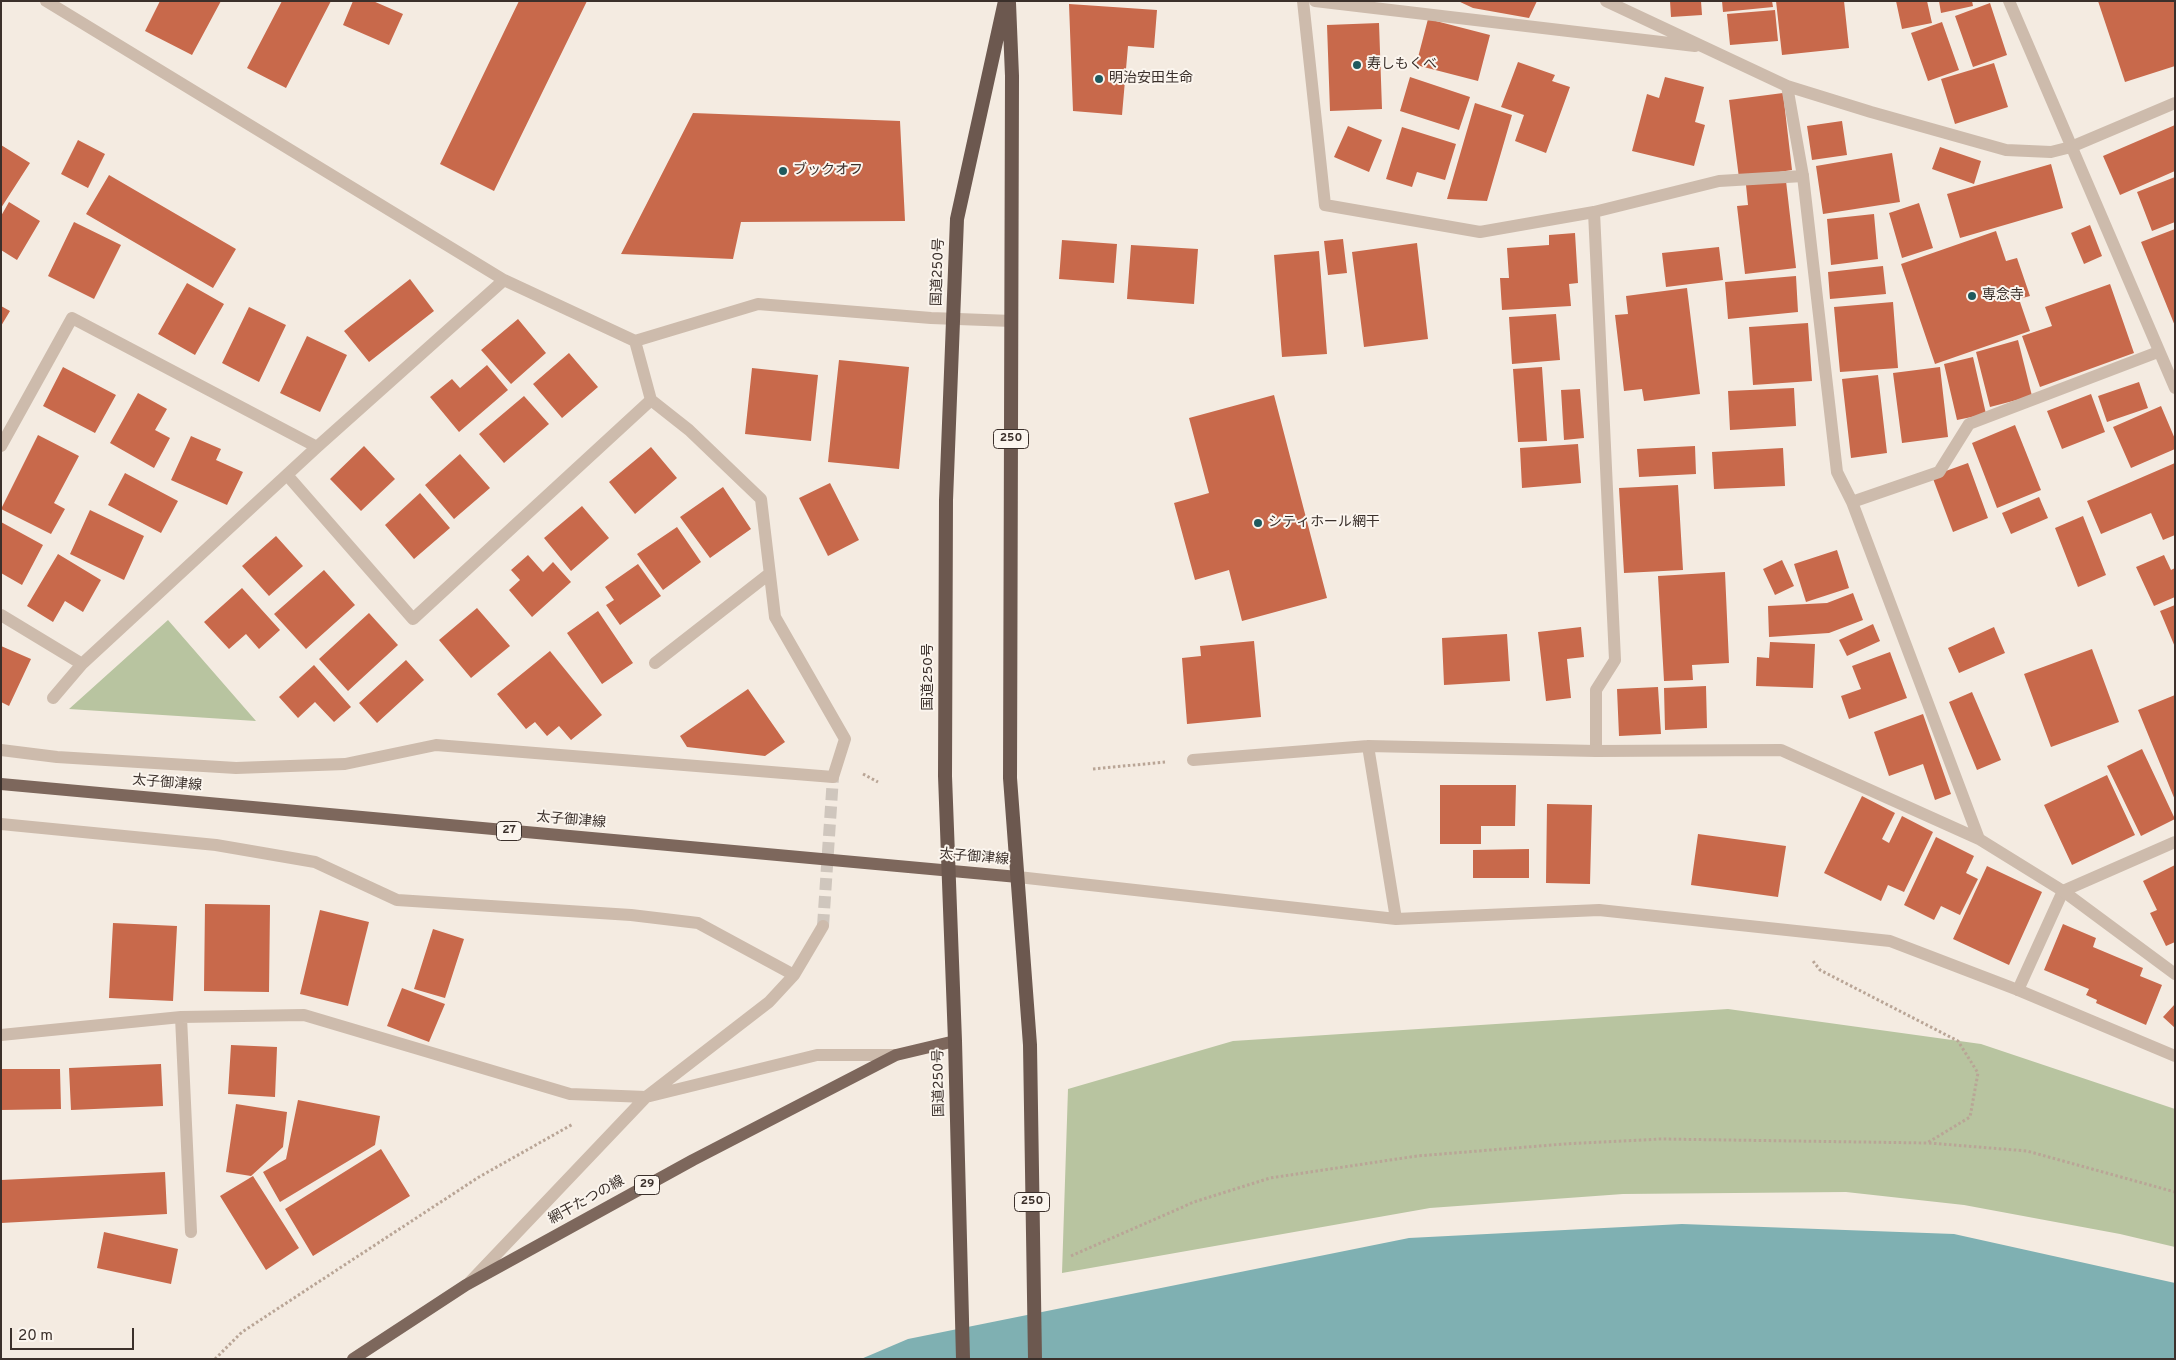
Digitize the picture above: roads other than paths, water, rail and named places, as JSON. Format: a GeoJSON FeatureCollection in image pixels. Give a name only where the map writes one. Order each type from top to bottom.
{"type":"FeatureCollection","features":[{"type":"Feature","properties":{"kind":"highway","name":"国道250号"},"geometry":{"type":"LineString","coordinates":[[963,1359],[956,1041],[945,776],[946,500],[958,219],[1005,1]]}},
{"type":"Feature","properties":{"kind":"highway","name":"250"},"geometry":{"type":"LineString","coordinates":[[1009,1],[1012,76],[1010,778],[1030,1045],[1034,1359]]}},
{"type":"Feature","properties":{"kind":"main road","name":"太子御津線"},"geometry":{"type":"LineString","coordinates":[[1,784],[1018,877]]}},
{"type":"Feature","properties":{"kind":"main road","name":"網干たつの線"},"geometry":{"type":"LineString","coordinates":[[353,1359],[466,1285],[693,1160],[896,1055],[956,1041]]}},
{"type":"Feature","properties":{"kind":"street"},"geometry":{"type":"LineString","coordinates":[[46,1],[504,280],[635,341],[758,304],[1012,321]]}},
{"type":"Feature","properties":{"kind":"street"},"geometry":{"type":"LineString","coordinates":[[1303,1],[1325,205],[1480,232],[1594,212],[1719,181],[1803,176]]}},
{"type":"Feature","properties":{"kind":"street"},"geometry":{"type":"LineString","coordinates":[[1315,1],[1706,48]]}},
{"type":"Feature","properties":{"kind":"street"},"geometry":{"type":"LineString","coordinates":[[1606,1],[1787,86],[2006,150],[2051,152],[2071,147],[2175,102]]}},
{"type":"Feature","properties":{"kind":"street"},"geometry":{"type":"LineString","coordinates":[[2009,1],[2175,388]]}},
{"type":"Feature","properties":{"kind":"street"},"geometry":{"type":"LineString","coordinates":[[1787,86],[1803,176],[1837,472],[1852,502],[1978,839]]}},
{"type":"Feature","properties":{"kind":"street"},"geometry":{"type":"LineString","coordinates":[[1594,212],[1615,660],[1596,690],[1596,752]]}},
{"type":"Feature","properties":{"kind":"street"},"geometry":{"type":"LineString","coordinates":[[53,698],[82,664],[316,448],[504,280]]}},
{"type":"Feature","properties":{"kind":"street"},"geometry":{"type":"LineString","coordinates":[[1,446],[72,318],[316,448]]}},
{"type":"Feature","properties":{"kind":"street"},"geometry":{"type":"LineString","coordinates":[[1,750],[57,756],[236,768],[345,764],[436,745],[833,777],[845,739],[775,617],[761,499],[689,430],[651,400],[635,341]]}},
{"type":"Feature","properties":{"kind":"street"},"geometry":{"type":"LineString","coordinates":[[1852,502],[1939,472],[1969,424],[2158,352]]}},
{"type":"Feature","properties":{"kind":"street"},"geometry":{"type":"LineString","coordinates":[[287,476],[413,619],[651,400]]}},
{"type":"Feature","properties":{"kind":"street"},"geometry":{"type":"LineString","coordinates":[[655,663],[769,574]]}},
{"type":"Feature","properties":{"kind":"street"},"geometry":{"type":"LineString","coordinates":[[1,615],[82,664]]}},
{"type":"Feature","properties":{"kind":"street"},"geometry":{"type":"LineString","coordinates":[[1368,746],[1396,919]]}},
{"type":"Feature","properties":{"kind":"street"},"geometry":{"type":"LineString","coordinates":[[1193,760],[1368,746],[1596,752],[1781,750],[1978,839],[2063,891],[2175,974]]}},
{"type":"Feature","properties":{"kind":"street"},"geometry":{"type":"LineString","coordinates":[[1,824],[216,845],[316,862],[397,900],[631,915],[698,923],[794,975]]}},
{"type":"Feature","properties":{"kind":"street"},"geometry":{"type":"LineString","coordinates":[[2018,990],[2063,891],[2175,842]]}},
{"type":"Feature","properties":{"kind":"street"},"geometry":{"type":"LineString","coordinates":[[1018,877],[1396,919],[1598,910],[1890,941],[2018,990],[2175,1056]]}},
{"type":"Feature","properties":{"kind":"street"},"geometry":{"type":"LineString","coordinates":[[466,1285],[646,1096],[769,1002],[794,975],[823,926]]}},
{"type":"Feature","properties":{"kind":"street"},"geometry":{"type":"LineString","coordinates":[[1,1034],[181,1017],[304,1015],[570,1094],[646,1096],[817,1055],[896,1055]]}},
{"type":"Feature","properties":{"kind":"street"},"geometry":{"type":"LineString","coordinates":[[181,1017],[190,1232]]}},
{"type":"Feature","properties":{"kind":"water"},"geometry":{"type":"Polygon","coordinates":[[[1682,1224],[1954,1234],[2175,1283],[2175,1359],[861,1359],[908,1339],[1409,1238],[1682,1224]]]}},
{"type":"Feature","properties":{"kind":"tunnel"},"geometry":{"type":"LineString","coordinates":[[823,926],[833,777]]}},
{"type":"Feature","properties":{"kind":"place","name":"寿しもくべ"},"geometry":{"type":"Point","coordinates":[1357,65]}},
{"type":"Feature","properties":{"kind":"place","name":"明治安田生命"},"geometry":{"type":"Point","coordinates":[1099,79]}},
{"type":"Feature","properties":{"kind":"place","name":"ブックオフ"},"geometry":{"type":"Point","coordinates":[783,171]}},
{"type":"Feature","properties":{"kind":"place","name":"専念寺"},"geometry":{"type":"Point","coordinates":[1972,296]}},
{"type":"Feature","properties":{"kind":"place","name":"シティホール網干"},"geometry":{"type":"Point","coordinates":[1258,523]}}]}
